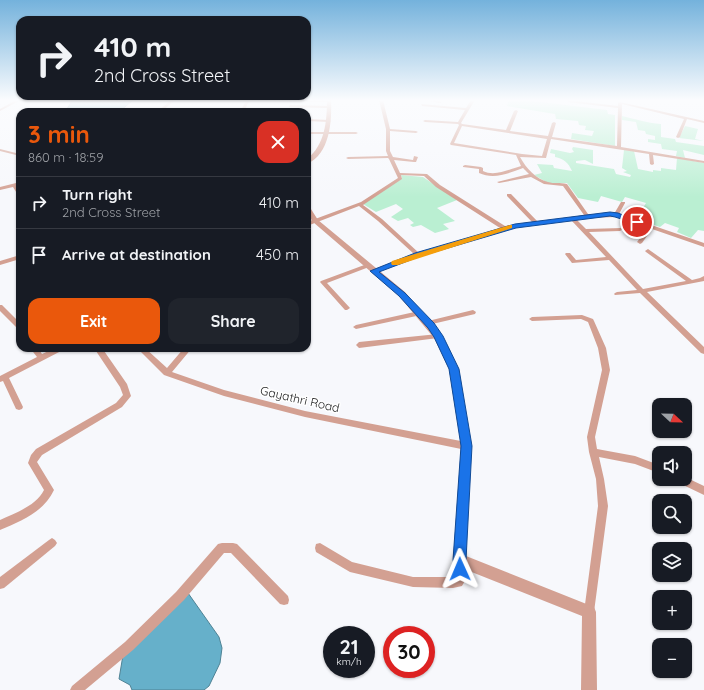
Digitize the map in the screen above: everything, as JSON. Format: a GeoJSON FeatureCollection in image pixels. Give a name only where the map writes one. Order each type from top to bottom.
{"type":"FeatureCollection","features":[{"type":"Feature","properties":{"kind":"street"},"geometry":{"type":"LineString","coordinates":[[311,133],[322,132]]}},
{"type":"Feature","properties":{"kind":"street"},"geometry":{"type":"LineString","coordinates":[[311,160],[321,148],[326,132]]}},
{"type":"Feature","properties":{"kind":"street"},"geometry":{"type":"LineString","coordinates":[[332,132],[356,133]]}},
{"type":"Feature","properties":{"kind":"street"},"geometry":{"type":"LineString","coordinates":[[311,223],[359,204],[400,178],[388,151],[388,132]]}},
{"type":"Feature","properties":{"kind":"street"},"geometry":{"type":"LineString","coordinates":[[457,132],[452,144],[522,155],[544,156],[552,132]]}},
{"type":"Feature","properties":{"kind":"street"},"geometry":{"type":"LineString","coordinates":[[515,132],[704,162]]}},
{"type":"Feature","properties":{"kind":"street"},"geometry":{"type":"LineString","coordinates":[[619,132],[619,148]]}},
{"type":"Feature","properties":{"kind":"street"},"geometry":{"type":"LineString","coordinates":[[678,136],[680,132]]}},
{"type":"Feature","properties":{"kind":"street"},"geometry":{"type":"LineString","coordinates":[[0,150],[16,154]]}},
{"type":"Feature","properties":{"kind":"street"},"geometry":{"type":"LineString","coordinates":[[652,153],[652,164]]}},
{"type":"Feature","properties":{"kind":"street"},"geometry":{"type":"LineString","coordinates":[[522,155],[518,156],[523,167],[532,175],[547,183],[560,183],[565,185],[587,216]]}},
{"type":"Feature","properties":{"kind":"street"},"geometry":{"type":"LineString","coordinates":[[348,158],[390,157],[414,161],[416,157]]}},
{"type":"Feature","properties":{"kind":"street"},"geometry":{"type":"LineString","coordinates":[[465,166],[481,168],[481,172],[491,175],[523,167]]}},
{"type":"Feature","properties":{"kind":"street"},"geometry":{"type":"LineString","coordinates":[[398,174],[425,175],[438,186],[504,228]]}},
{"type":"Feature","properties":{"kind":"street"},"geometry":{"type":"LineString","coordinates":[[499,182],[532,175]]}},
{"type":"Feature","properties":{"kind":"street"},"geometry":{"type":"LineString","coordinates":[[0,189],[14,185],[16,188]]}},
{"type":"Feature","properties":{"kind":"street"},"geometry":{"type":"LineString","coordinates":[[509,196],[536,223]]}},
{"type":"Feature","properties":{"kind":"street"},"geometry":{"type":"LineString","coordinates":[[616,215],[623,203]]}},
{"type":"Feature","properties":{"kind":"street"},"geometry":{"type":"LineString","coordinates":[[359,204],[380,220],[418,254]]}},
{"type":"Feature","properties":{"kind":"street"},"geometry":{"type":"LineString","coordinates":[[347,308],[323,282],[504,228],[587,216],[616,215],[704,245]]}},
{"type":"Feature","properties":{"kind":"street"},"geometry":{"type":"LineString","coordinates":[[572,218],[656,306],[704,351]]}},
{"type":"Feature","properties":{"kind":"street"},"geometry":{"type":"LineString","coordinates":[[311,223],[402,294],[438,336],[454,369],[466,446],[459,560],[461,578],[458,582],[413,582],[350,567],[320,548]]}},
{"type":"Feature","properties":{"kind":"street"},"geometry":{"type":"LineString","coordinates":[[640,242],[651,227]]}},
{"type":"Feature","properties":{"kind":"street"},"geometry":{"type":"LineString","coordinates":[[585,231],[620,230]]}},
{"type":"Feature","properties":{"kind":"street"},"geometry":{"type":"LineString","coordinates":[[648,252],[691,282]]}},
{"type":"Feature","properties":{"kind":"street"},"geometry":{"type":"LineString","coordinates":[[568,254],[574,262],[611,258]]}},
{"type":"Feature","properties":{"kind":"street"},"geometry":{"type":"LineString","coordinates":[[0,263],[16,258]]}},
{"type":"Feature","properties":{"kind":"street"},"geometry":{"type":"LineString","coordinates":[[617,294],[643,291],[702,280],[704,278]]}},
{"type":"Feature","properties":{"kind":"street"},"geometry":{"type":"LineString","coordinates":[[0,308],[16,324]]}},
{"type":"Feature","properties":{"kind":"street"},"geometry":{"type":"LineString","coordinates":[[428,323],[474,312]]}},
{"type":"Feature","properties":{"kind":"street"},"geometry":{"type":"LineString","coordinates":[[356,327],[419,313]]}},
{"type":"Feature","properties":{"kind":"street"},"geometry":{"type":"LineString","coordinates":[[532,318],[587,318],[591,321],[602,348],[606,370],[591,437],[600,479],[603,506],[589,612],[589,690]]}},
{"type":"Feature","properties":{"kind":"street"},"geometry":{"type":"LineString","coordinates":[[359,345],[438,336]]}},
{"type":"Feature","properties":{"kind":"street"},"geometry":{"type":"LineString","coordinates":[[37,352],[41,358]]}},
{"type":"Feature","properties":{"kind":"street"},"geometry":{"type":"LineString","coordinates":[[19,407],[3,378],[53,352]]}},
{"type":"Feature","properties":{"kind":"street"},"geometry":{"type":"LineString","coordinates":[[0,525],[42,503],[47,497],[50,490],[32,463],[39,452],[119,406],[127,396],[124,386],[101,352]]}},
{"type":"Feature","properties":{"kind":"street","name":"Gayathri Road"},"geometry":{"type":"LineString","coordinates":[[145,352],[167,373],[224,393],[304,414],[466,446]]}},
{"type":"Feature","properties":{"kind":"street"},"geometry":{"type":"LineString","coordinates":[[167,373],[185,352]]}},
{"type":"Feature","properties":{"kind":"street"},"geometry":{"type":"LineString","coordinates":[[593,452],[647,463],[652,466]]}},
{"type":"Feature","properties":{"kind":"street"},"geometry":{"type":"LineString","coordinates":[[692,485],[704,491]]}},
{"type":"Feature","properties":{"kind":"street"},"geometry":{"type":"LineString","coordinates":[[0,584],[52,543]]}},
{"type":"Feature","properties":{"kind":"street"},"geometry":{"type":"LineString","coordinates":[[76,690],[129,646],[180,596],[222,548],[233,548],[284,600]]}},
{"type":"Feature","properties":{"kind":"street"},"geometry":{"type":"LineString","coordinates":[[459,560],[589,612]]}},
{"type":"Feature","properties":{"kind":"green space"},"geometry":{"type":"Polygon","coordinates":[[[594,132],[615,132],[615,146],[571,139],[572,133],[592,136],[594,132]]]}},
{"type":"Feature","properties":{"kind":"green space"},"geometry":{"type":"Polygon","coordinates":[[[645,132],[661,132],[661,137],[675,139],[676,142],[704,146],[704,155],[683,150],[685,158],[676,156],[677,151],[662,149],[661,144],[648,142],[648,139],[655,140],[655,136],[646,134],[645,132]]]}},
{"type":"Feature","properties":{"kind":"green space"},"geometry":{"type":"Polygon","coordinates":[[[682,132],[697,132],[695,139],[704,141],[679,138],[682,132]]]}},
{"type":"Feature","properties":{"kind":"green space"},"geometry":{"type":"Polygon","coordinates":[[[573,147],[593,150],[593,164],[585,160],[576,161],[576,163],[614,169],[616,174],[630,177],[631,175],[623,172],[627,171],[622,168],[624,150],[634,151],[638,169],[653,172],[653,170],[661,171],[661,168],[676,170],[677,158],[704,163],[704,231],[698,230],[691,238],[677,232],[679,228],[665,223],[660,227],[636,219],[646,203],[625,197],[622,202],[601,196],[598,202],[578,198],[567,183],[548,183],[534,175],[542,173],[537,164],[553,165],[554,168],[572,171],[565,161],[555,157],[555,154],[550,153],[551,149],[570,153],[574,152],[572,149],[573,147]]]}},
{"type":"Feature","properties":{"kind":"green space"},"geometry":{"type":"Polygon","coordinates":[[[401,175],[423,177],[457,200],[437,208],[455,221],[443,224],[449,229],[435,233],[421,225],[413,227],[410,225],[414,223],[408,218],[398,221],[391,217],[403,209],[396,204],[376,212],[363,204],[402,178],[401,175]]]}},
{"type":"Feature","properties":{"kind":"water"},"geometry":{"type":"Polygon","coordinates":[[[188,593],[219,637],[222,648],[220,663],[209,686],[204,690],[132,690],[130,685],[119,679],[123,655],[188,593]]]}},
{"type":"Feature","properties":{"kind":"slow traffic"},"geometry":{"type":"LineString","coordinates":[[395,263],[418,254],[510,227]]}},
{"type":"Feature","properties":{"kind":"route"},"geometry":{"type":"LineString","coordinates":[[460,569],[459,560],[466,446],[454,369],[438,336],[431,326],[402,294],[374,271],[418,254],[504,228],[610,214],[637,222]]}}]}
